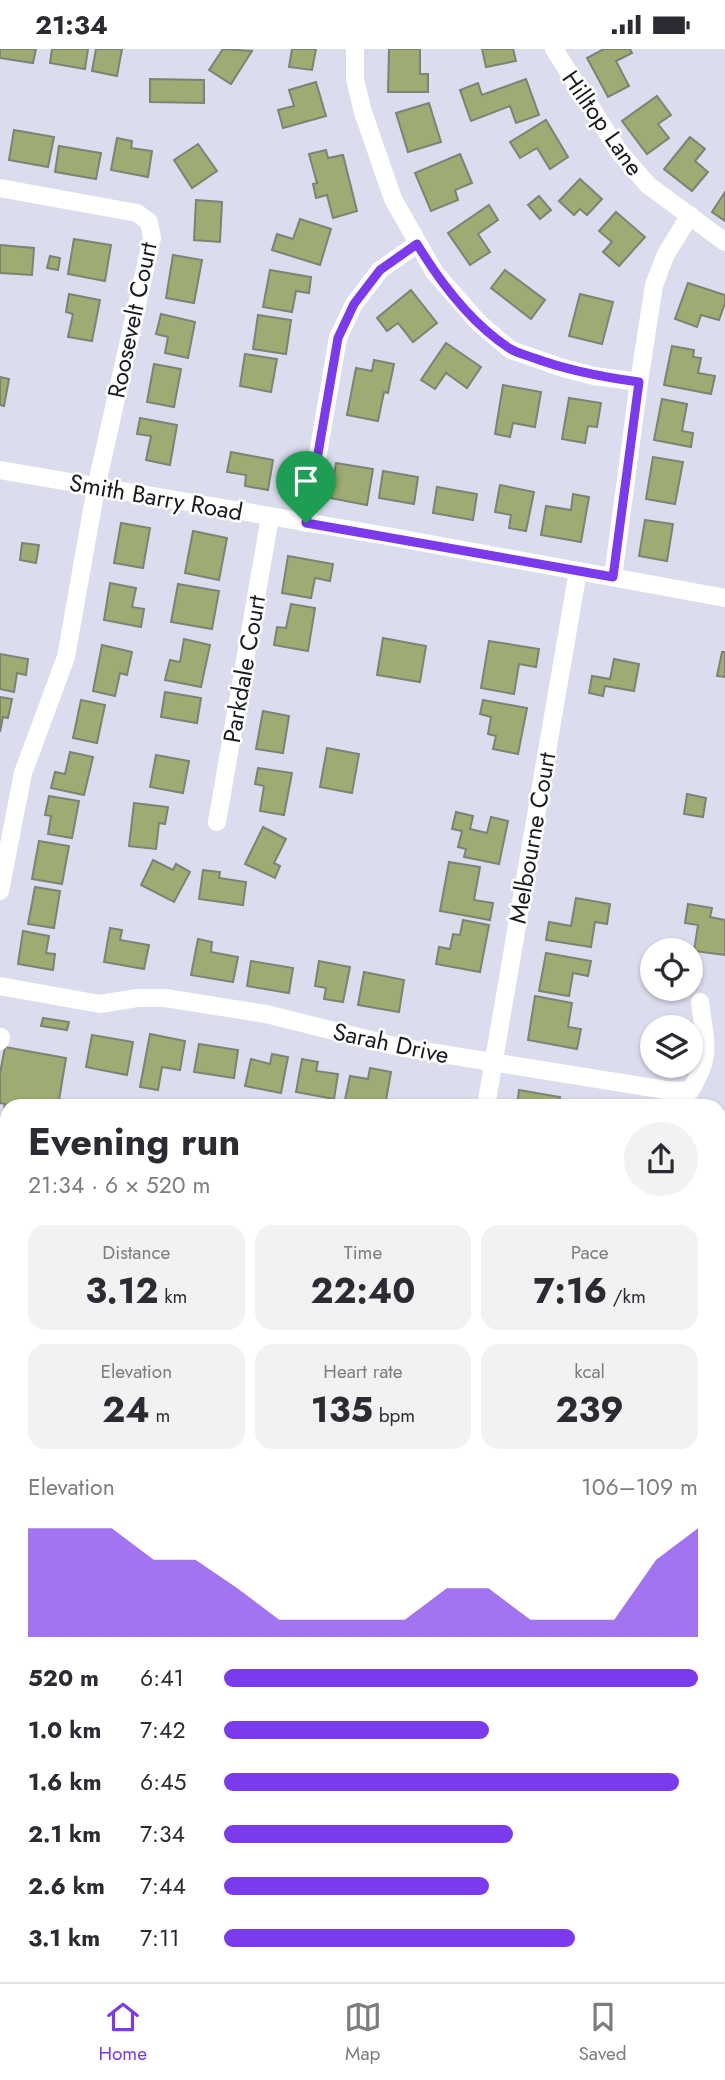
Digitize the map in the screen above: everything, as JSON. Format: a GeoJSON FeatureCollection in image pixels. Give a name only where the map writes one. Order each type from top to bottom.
{"type":"FeatureCollection","features":[{"type":"Feature","properties":{"kind":"street"},"geometry":{"type":"LineString","coordinates":[[355,49],[355,79],[363,112],[393,199],[435,273],[479,323],[511,349],[594,376],[639,382]]}},
{"type":"Feature","properties":{"kind":"street","name":"Hilltop Lane"},"geometry":{"type":"LineString","coordinates":[[554,49],[620,153],[648,185],[725,242]]}},
{"type":"Feature","properties":{"kind":"street","name":"Roosevelt Court"},"geometry":{"type":"LineString","coordinates":[[0,188],[137,213],[149,222],[152,238],[96,488],[66,657],[23,773],[0,891]]}},
{"type":"Feature","properties":{"kind":"street"},"geometry":{"type":"LineString","coordinates":[[613,577],[654,285],[660,267],[690,215]]}},
{"type":"Feature","properties":{"kind":"street"},"geometry":{"type":"LineString","coordinates":[[306,523],[338,338],[354,304],[380,270],[417,244]]}},
{"type":"Feature","properties":{"kind":"street","name":"Smith Barry Road"},"geometry":{"type":"LineString","coordinates":[[0,470],[725,598]]}},
{"type":"Feature","properties":{"kind":"street","name":"Parkdale Court"},"geometry":{"type":"LineString","coordinates":[[217,821],[270,517]]}},
{"type":"Feature","properties":{"kind":"street","name":"Melbourne Court"},"geometry":{"type":"LineString","coordinates":[[487,1099],[578,571]]}},
{"type":"Feature","properties":{"kind":"street","name":"Sarah Drive"},"geometry":{"type":"LineString","coordinates":[[0,986],[100,1004],[136,997],[164,998],[266,1014],[399,1047],[666,1090],[690,1091],[707,1056],[701,1002]]}},
{"type":"Feature","properties":{"kind":"building"},"geometry":{"type":"Polygon","coordinates":[[[0,49],[36,49],[33,63],[0,58],[0,49]]]}},
{"type":"Feature","properties":{"kind":"building"},"geometry":{"type":"Polygon","coordinates":[[[52,49],[88,49],[85,69],[50,63],[52,49]]]}},
{"type":"Feature","properties":{"kind":"building"},"geometry":{"type":"Polygon","coordinates":[[[96,49],[122,49],[117,76],[92,71],[96,49]]]}},
{"type":"Feature","properties":{"kind":"building"},"geometry":{"type":"Polygon","coordinates":[[[223,49],[252,51],[231,84],[209,70],[223,49]]]}},
{"type":"Feature","properties":{"kind":"building"},"geometry":{"type":"Polygon","coordinates":[[[292,49],[316,49],[312,70],[289,67],[292,49]]]}},
{"type":"Feature","properties":{"kind":"building"},"geometry":{"type":"Polygon","coordinates":[[[389,49],[420,49],[420,74],[428,74],[428,92],[388,92],[389,49]]]}},
{"type":"Feature","properties":{"kind":"building"},"geometry":{"type":"Polygon","coordinates":[[[482,49],[513,49],[516,61],[486,67],[482,49]]]}},
{"type":"Feature","properties":{"kind":"building"},"geometry":{"type":"Polygon","coordinates":[[[604,49],[630,49],[632,53],[616,61],[629,86],[608,97],[587,58],[604,49]]]}},
{"type":"Feature","properties":{"kind":"building"},"geometry":{"type":"Polygon","coordinates":[[[150,79],[204,80],[204,103],[150,102],[150,79]]]}},
{"type":"Feature","properties":{"kind":"building"},"geometry":{"type":"Polygon","coordinates":[[[526,79],[539,115],[516,123],[510,106],[471,121],[460,90],[478,83],[482,95],[526,79]]]}},
{"type":"Feature","properties":{"kind":"building"},"geometry":{"type":"Polygon","coordinates":[[[316,82],[326,116],[283,128],[278,110],[294,106],[289,90],[316,82]]]}},
{"type":"Feature","properties":{"kind":"building"},"geometry":{"type":"Polygon","coordinates":[[[657,96],[671,115],[658,124],[669,138],[647,154],[622,121],[657,96]]]}},
{"type":"Feature","properties":{"kind":"building"},"geometry":{"type":"Polygon","coordinates":[[[429,103],[441,142],[408,152],[396,113],[429,103]]]}},
{"type":"Feature","properties":{"kind":"building"},"geometry":{"type":"Polygon","coordinates":[[[546,120],[568,157],[550,169],[537,148],[520,158],[510,142],[546,120]]]}},
{"type":"Feature","properties":{"kind":"building"},"geometry":{"type":"Polygon","coordinates":[[[14,130],[54,137],[48,167],[9,160],[14,130]]]}},
{"type":"Feature","properties":{"kind":"building"},"geometry":{"type":"Polygon","coordinates":[[[690,137],[705,149],[695,161],[708,172],[692,191],[664,169],[690,137]]]}},
{"type":"Feature","properties":{"kind":"building"},"geometry":{"type":"Polygon","coordinates":[[[117,138],[132,141],[131,148],[152,151],[148,177],[111,170],[117,138]]]}},
{"type":"Feature","properties":{"kind":"building"},"geometry":{"type":"Polygon","coordinates":[[[198,144],[217,171],[192,188],[174,160],[198,144]]]}},
{"type":"Feature","properties":{"kind":"building"},"geometry":{"type":"Polygon","coordinates":[[[59,146],[101,153],[96,179],[55,172],[59,146]]]}},
{"type":"Feature","properties":{"kind":"building"},"geometry":{"type":"Polygon","coordinates":[[[326,150],[328,158],[343,155],[357,211],[333,218],[327,195],[316,198],[313,184],[317,183],[309,154],[326,150]]]}},
{"type":"Feature","properties":{"kind":"building"},"geometry":{"type":"Polygon","coordinates":[[[460,154],[472,183],[455,190],[458,200],[431,211],[415,173],[460,154]]]}},
{"type":"Feature","properties":{"kind":"building"},"geometry":{"type":"Polygon","coordinates":[[[580,179],[602,199],[587,215],[580,209],[574,215],[559,201],[580,179]]]}},
{"type":"Feature","properties":{"kind":"building"},"geometry":{"type":"Polygon","coordinates":[[[725,192],[725,221],[712,212],[725,192]]]}},
{"type":"Feature","properties":{"kind":"building"},"geometry":{"type":"Polygon","coordinates":[[[539,196],[551,210],[540,219],[528,205],[539,196]]]}},
{"type":"Feature","properties":{"kind":"building"},"geometry":{"type":"Polygon","coordinates":[[[196,200],[222,202],[220,242],[194,240],[196,200]]]}},
{"type":"Feature","properties":{"kind":"building"},"geometry":{"type":"Polygon","coordinates":[[[489,205],[498,220],[478,234],[490,252],[470,265],[448,233],[489,205]]]}},
{"type":"Feature","properties":{"kind":"building"},"geometry":{"type":"Polygon","coordinates":[[[616,212],[645,237],[619,266],[603,252],[612,242],[599,231],[616,212]]]}},
{"type":"Feature","properties":{"kind":"building"},"geometry":{"type":"Polygon","coordinates":[[[300,219],[331,229],[320,265],[272,250],[277,234],[293,239],[300,219]]]}},
{"type":"Feature","properties":{"kind":"building"},"geometry":{"type":"Polygon","coordinates":[[[74,239],[111,245],[105,281],[68,274],[74,239]]]}},
{"type":"Feature","properties":{"kind":"building"},"geometry":{"type":"Polygon","coordinates":[[[0,245],[34,248],[32,275],[0,273],[0,245]]]}},
{"type":"Feature","properties":{"kind":"building"},"geometry":{"type":"Polygon","coordinates":[[[173,255],[202,260],[194,303],[166,298],[173,255]]]}},
{"type":"Feature","properties":{"kind":"building"},"geometry":{"type":"Polygon","coordinates":[[[50,256],[60,258],[58,270],[47,268],[50,256]]]}},
{"type":"Feature","properties":{"kind":"building"},"geometry":{"type":"Polygon","coordinates":[[[270,270],[311,277],[309,293],[296,291],[292,312],[263,307],[270,270]]]}},
{"type":"Feature","properties":{"kind":"building"},"geometry":{"type":"Polygon","coordinates":[[[505,270],[545,300],[531,319],[491,288],[505,270]]]}},
{"type":"Feature","properties":{"kind":"building"},"geometry":{"type":"Polygon","coordinates":[[[688,283],[725,295],[719,320],[701,315],[697,327],[675,319],[688,283]]]}},
{"type":"Feature","properties":{"kind":"building"},"geometry":{"type":"Polygon","coordinates":[[[411,290],[437,323],[413,342],[398,323],[387,331],[377,318],[411,290]]]}},
{"type":"Feature","properties":{"kind":"building"},"geometry":{"type":"Polygon","coordinates":[[[69,294],[100,300],[92,341],[68,337],[73,314],[66,312],[69,294]]]}},
{"type":"Feature","properties":{"kind":"building"},"geometry":{"type":"Polygon","coordinates":[[[580,294],[613,302],[602,344],[569,336],[580,294]]]}},
{"type":"Feature","properties":{"kind":"building"},"geometry":{"type":"Polygon","coordinates":[[[161,314],[195,322],[188,358],[165,353],[168,337],[156,334],[161,314]]]}},
{"type":"Feature","properties":{"kind":"building"},"geometry":{"type":"Polygon","coordinates":[[[258,315],[291,320],[286,354],[253,349],[258,315]]]}},
{"type":"Feature","properties":{"kind":"building"},"geometry":{"type":"Polygon","coordinates":[[[446,343],[481,367],[467,388],[446,373],[435,389],[421,380],[446,343]]]}},
{"type":"Feature","properties":{"kind":"building"},"geometry":{"type":"Polygon","coordinates":[[[672,346],[694,350],[693,357],[701,358],[698,373],[715,376],[711,394],[664,385],[672,346]]]}},
{"type":"Feature","properties":{"kind":"building"},"geometry":{"type":"Polygon","coordinates":[[[245,354],[277,359],[271,392],[240,386],[245,354]]]}},
{"type":"Feature","properties":{"kind":"building"},"geometry":{"type":"Polygon","coordinates":[[[374,360],[394,364],[378,421],[347,415],[356,368],[372,371],[374,360]]]}},
{"type":"Feature","properties":{"kind":"building"},"geometry":{"type":"Polygon","coordinates":[[[154,364],[181,369],[174,407],[147,402],[154,364]]]}},
{"type":"Feature","properties":{"kind":"building"},"geometry":{"type":"Polygon","coordinates":[[[0,377],[9,379],[4,406],[0,405],[0,377]]]}},
{"type":"Feature","properties":{"kind":"building"},"geometry":{"type":"Polygon","coordinates":[[[503,385],[541,392],[535,427],[513,423],[510,437],[495,434],[503,385]]]}},
{"type":"Feature","properties":{"kind":"building"},"geometry":{"type":"Polygon","coordinates":[[[569,398],[601,403],[597,427],[588,426],[585,443],[562,439],[569,398]]]}},
{"type":"Feature","properties":{"kind":"building"},"geometry":{"type":"Polygon","coordinates":[[[662,399],[687,404],[682,431],[693,433],[691,447],[654,440],[662,399]]]}},
{"type":"Feature","properties":{"kind":"building"},"geometry":{"type":"Polygon","coordinates":[[[140,418],[177,425],[170,465],[146,460],[151,436],[137,434],[140,418]]]}},
{"type":"Feature","properties":{"kind":"building"},"geometry":{"type":"Polygon","coordinates":[[[231,452],[273,460],[268,490],[245,486],[246,475],[227,472],[231,452]]]}},
{"type":"Feature","properties":{"kind":"building"},"geometry":{"type":"Polygon","coordinates":[[[653,457],[683,462],[675,504],[646,499],[653,457]]]}},
{"type":"Feature","properties":{"kind":"building"},"geometry":{"type":"Polygon","coordinates":[[[336,463],[373,469],[367,505],[330,498],[336,463]]]}},
{"type":"Feature","properties":{"kind":"building"},"geometry":{"type":"Polygon","coordinates":[[[383,471],[418,477],[414,504],[379,498],[383,471]]]}},
{"type":"Feature","properties":{"kind":"building"},"geometry":{"type":"Polygon","coordinates":[[[500,485],[534,492],[526,531],[509,528],[511,515],[495,512],[500,485]]]}},
{"type":"Feature","properties":{"kind":"building"},"geometry":{"type":"Polygon","coordinates":[[[437,487],[477,494],[473,520],[433,513],[437,487]]]}},
{"type":"Feature","properties":{"kind":"building"},"geometry":{"type":"Polygon","coordinates":[[[573,494],[589,497],[581,542],[541,535],[546,506],[571,510],[573,494]]]}},
{"type":"Feature","properties":{"kind":"building"},"geometry":{"type":"Polygon","coordinates":[[[645,520],[673,524],[667,561],[639,556],[645,520]]]}},
{"type":"Feature","properties":{"kind":"building"},"geometry":{"type":"Polygon","coordinates":[[[121,523],[150,528],[143,568],[114,563],[121,523]]]}},
{"type":"Feature","properties":{"kind":"building"},"geometry":{"type":"Polygon","coordinates":[[[193,531],[227,538],[219,580],[185,573],[193,531]]]}},
{"type":"Feature","properties":{"kind":"building"},"geometry":{"type":"Polygon","coordinates":[[[22,543],[39,545],[36,563],[20,560],[22,543]]]}},
{"type":"Feature","properties":{"kind":"building"},"geometry":{"type":"Polygon","coordinates":[[[288,556],[333,564],[330,581],[315,578],[311,598],[282,593],[288,556]]]}},
{"type":"Feature","properties":{"kind":"building"},"geometry":{"type":"Polygon","coordinates":[[[110,583],[136,588],[132,607],[144,609],[141,627],[104,620],[110,583]]]}},
{"type":"Feature","properties":{"kind":"building"},"geometry":{"type":"Polygon","coordinates":[[[178,584],[219,591],[212,629],[171,622],[178,584]]]}},
{"type":"Feature","properties":{"kind":"building"},"geometry":{"type":"Polygon","coordinates":[[[291,604],[315,608],[308,651],[274,645],[277,627],[286,628],[291,604]]]}},
{"type":"Feature","properties":{"kind":"building"},"geometry":{"type":"Polygon","coordinates":[[[383,638],[426,646],[420,682],[377,675],[383,638]]]}},
{"type":"Feature","properties":{"kind":"building"},"geometry":{"type":"Polygon","coordinates":[[[184,639],[210,645],[201,687],[165,680],[170,660],[180,662],[184,639]]]}},
{"type":"Feature","properties":{"kind":"building"},"geometry":{"type":"Polygon","coordinates":[[[489,641],[539,649],[536,667],[519,664],[514,694],[481,688],[489,641]]]}},
{"type":"Feature","properties":{"kind":"building"},"geometry":{"type":"Polygon","coordinates":[[[102,645],[132,652],[127,675],[120,673],[115,696],[93,691],[102,645]]]}},
{"type":"Feature","properties":{"kind":"building"},"geometry":{"type":"Polygon","coordinates":[[[722,652],[725,652],[725,677],[717,676],[722,652]]]}},
{"type":"Feature","properties":{"kind":"building"},"geometry":{"type":"Polygon","coordinates":[[[0,654],[28,659],[26,675],[17,673],[14,692],[0,689],[0,654]]]}},
{"type":"Feature","properties":{"kind":"building"},"geometry":{"type":"Polygon","coordinates":[[[614,659],[639,664],[634,691],[605,686],[603,696],[589,693],[592,676],[610,679],[614,659]]]}},
{"type":"Feature","properties":{"kind":"building"},"geometry":{"type":"Polygon","coordinates":[[[165,692],[201,698],[197,723],[161,717],[165,692]]]}},
{"type":"Feature","properties":{"kind":"building"},"geometry":{"type":"Polygon","coordinates":[[[0,697],[12,699],[8,718],[3,717],[0,732],[0,697]]]}},
{"type":"Feature","properties":{"kind":"building"},"geometry":{"type":"Polygon","coordinates":[[[81,700],[105,705],[97,743],[73,738],[81,700]]]}},
{"type":"Feature","properties":{"kind":"building"},"geometry":{"type":"Polygon","coordinates":[[[483,700],[527,708],[518,754],[493,749],[496,736],[488,734],[491,717],[480,714],[483,700]]]}},
{"type":"Feature","properties":{"kind":"building"},"geometry":{"type":"Polygon","coordinates":[[[263,711],[289,716],[283,753],[256,749],[263,711]]]}},
{"type":"Feature","properties":{"kind":"building"},"geometry":{"type":"Polygon","coordinates":[[[327,748],[359,754],[352,793],[320,787],[327,748]]]}},
{"type":"Feature","properties":{"kind":"building"},"geometry":{"type":"Polygon","coordinates":[[[70,752],[93,757],[84,795],[51,788],[55,772],[65,774],[70,752]]]}},
{"type":"Feature","properties":{"kind":"building"},"geometry":{"type":"Polygon","coordinates":[[[156,755],[189,761],[183,793],[150,787],[156,755]]]}},
{"type":"Feature","properties":{"kind":"building"},"geometry":{"type":"Polygon","coordinates":[[[258,768],[292,773],[284,815],[260,811],[264,786],[255,784],[258,768]]]}},
{"type":"Feature","properties":{"kind":"building"},"geometry":{"type":"Polygon","coordinates":[[[687,794],[706,798],[703,817],[684,814],[687,794]]]}},
{"type":"Feature","properties":{"kind":"building"},"geometry":{"type":"Polygon","coordinates":[[[49,796],[79,801],[72,838],[48,834],[51,816],[45,815],[49,796]]]}},
{"type":"Feature","properties":{"kind":"building"},"geometry":{"type":"Polygon","coordinates":[[[134,803],[168,807],[165,824],[159,823],[156,849],[129,846],[134,803]]]}},
{"type":"Feature","properties":{"kind":"building"},"geometry":{"type":"Polygon","coordinates":[[[456,812],[473,816],[470,829],[487,833],[491,817],[508,821],[499,864],[464,857],[466,849],[458,847],[462,831],[452,829],[456,812]]]}},
{"type":"Feature","properties":{"kind":"building"},"geometry":{"type":"Polygon","coordinates":[[[263,827],[286,839],[274,863],[280,866],[275,878],[245,864],[263,827]]]}},
{"type":"Feature","properties":{"kind":"building"},"geometry":{"type":"Polygon","coordinates":[[[39,841],[69,846],[62,884],[32,879],[39,841]]]}},
{"type":"Feature","properties":{"kind":"building"},"geometry":{"type":"Polygon","coordinates":[[[153,860],[173,870],[176,864],[190,872],[174,902],[141,885],[153,860]]]}},
{"type":"Feature","properties":{"kind":"building"},"geometry":{"type":"Polygon","coordinates":[[[449,862],[480,867],[474,900],[493,903],[490,920],[440,911],[449,862]]]}},
{"type":"Feature","properties":{"kind":"building"},"geometry":{"type":"Polygon","coordinates":[[[203,870],[220,872],[219,878],[246,882],[243,905],[199,899],[203,870]]]}},
{"type":"Feature","properties":{"kind":"building"},"geometry":{"type":"Polygon","coordinates":[[[35,887],[60,891],[54,928],[28,924],[35,887]]]}},
{"type":"Feature","properties":{"kind":"building"},"geometry":{"type":"Polygon","coordinates":[[[576,898],[610,904],[607,924],[595,922],[591,947],[546,940],[549,922],[571,926],[576,898]]]}},
{"type":"Feature","properties":{"kind":"building"},"geometry":{"type":"Polygon","coordinates":[[[688,904],[712,908],[710,917],[725,920],[725,955],[703,952],[703,938],[696,938],[698,925],[685,923],[688,904]]]}},
{"type":"Feature","properties":{"kind":"building"},"geometry":{"type":"Polygon","coordinates":[[[463,920],[489,925],[480,972],[436,964],[439,947],[450,949],[453,934],[460,935],[463,920]]]}},
{"type":"Feature","properties":{"kind":"building"},"geometry":{"type":"Polygon","coordinates":[[[110,928],[122,930],[120,940],[149,945],[144,969],[104,962],[110,928]]]}},
{"type":"Feature","properties":{"kind":"building"},"geometry":{"type":"Polygon","coordinates":[[[23,931],[49,936],[46,953],[55,954],[53,970],[18,964],[23,931]]]}},
{"type":"Feature","properties":{"kind":"building"},"geometry":{"type":"Polygon","coordinates":[[[198,939],[212,942],[211,952],[238,957],[233,982],[191,975],[198,939]]]}},
{"type":"Feature","properties":{"kind":"building"},"geometry":{"type":"Polygon","coordinates":[[[546,953],[591,961],[588,976],[573,973],[569,996],[539,991],[546,953]]]}},
{"type":"Feature","properties":{"kind":"building"},"geometry":{"type":"Polygon","coordinates":[[[251,961],[293,968],[289,993],[247,986],[251,961]]]}},
{"type":"Feature","properties":{"kind":"building"},"geometry":{"type":"Polygon","coordinates":[[[319,961],[350,967],[343,1002],[324,999],[326,988],[315,986],[319,961]]]}},
{"type":"Feature","properties":{"kind":"building"},"geometry":{"type":"Polygon","coordinates":[[[364,972],[404,980],[399,1012],[358,1005],[364,972]]]}},
{"type":"Feature","properties":{"kind":"building"},"geometry":{"type":"Polygon","coordinates":[[[535,996],[572,1003],[568,1027],[581,1029],[577,1049],[528,1040],[535,996]]]}},
{"type":"Feature","properties":{"kind":"building"},"geometry":{"type":"Polygon","coordinates":[[[43,1018],[69,1022],[67,1030],[41,1026],[43,1018]]]}},
{"type":"Feature","properties":{"kind":"building"},"geometry":{"type":"Polygon","coordinates":[[[150,1034],[185,1041],[180,1070],[162,1067],[158,1090],[140,1087],[150,1034]]]}},
{"type":"Feature","properties":{"kind":"building"},"geometry":{"type":"Polygon","coordinates":[[[92,1035],[133,1042],[127,1075],[86,1067],[92,1035]]]}},
{"type":"Feature","properties":{"kind":"building"},"geometry":{"type":"Polygon","coordinates":[[[199,1044],[238,1050],[234,1078],[194,1072],[199,1044]]]}},
{"type":"Feature","properties":{"kind":"building"},"geometry":{"type":"Polygon","coordinates":[[[5,1047],[66,1058],[59,1099],[0,1099],[0,1073],[5,1047]]]}},
{"type":"Feature","properties":{"kind":"building"},"geometry":{"type":"Polygon","coordinates":[[[272,1054],[288,1057],[281,1093],[245,1086],[251,1059],[270,1064],[272,1054]]]}},
{"type":"Feature","properties":{"kind":"building"},"geometry":{"type":"Polygon","coordinates":[[[302,1059],[318,1062],[316,1071],[338,1074],[334,1099],[296,1092],[302,1059]]]}},
{"type":"Feature","properties":{"kind":"building"},"geometry":{"type":"Polygon","coordinates":[[[370,1068],[391,1072],[386,1099],[345,1099],[350,1076],[368,1079],[370,1068]]]}},
{"type":"Feature","properties":{"kind":"building"},"geometry":{"type":"Polygon","coordinates":[[[519,1090],[560,1097],[560,1099],[518,1099],[519,1090]]]}},
{"type":"Feature","properties":{"kind":"route"},"geometry":{"type":"LineString","coordinates":[[417,244],[435,273],[479,323],[511,349],[594,376],[639,382],[613,577],[306,523],[338,338],[354,304],[380,270],[417,244]]}}]}
